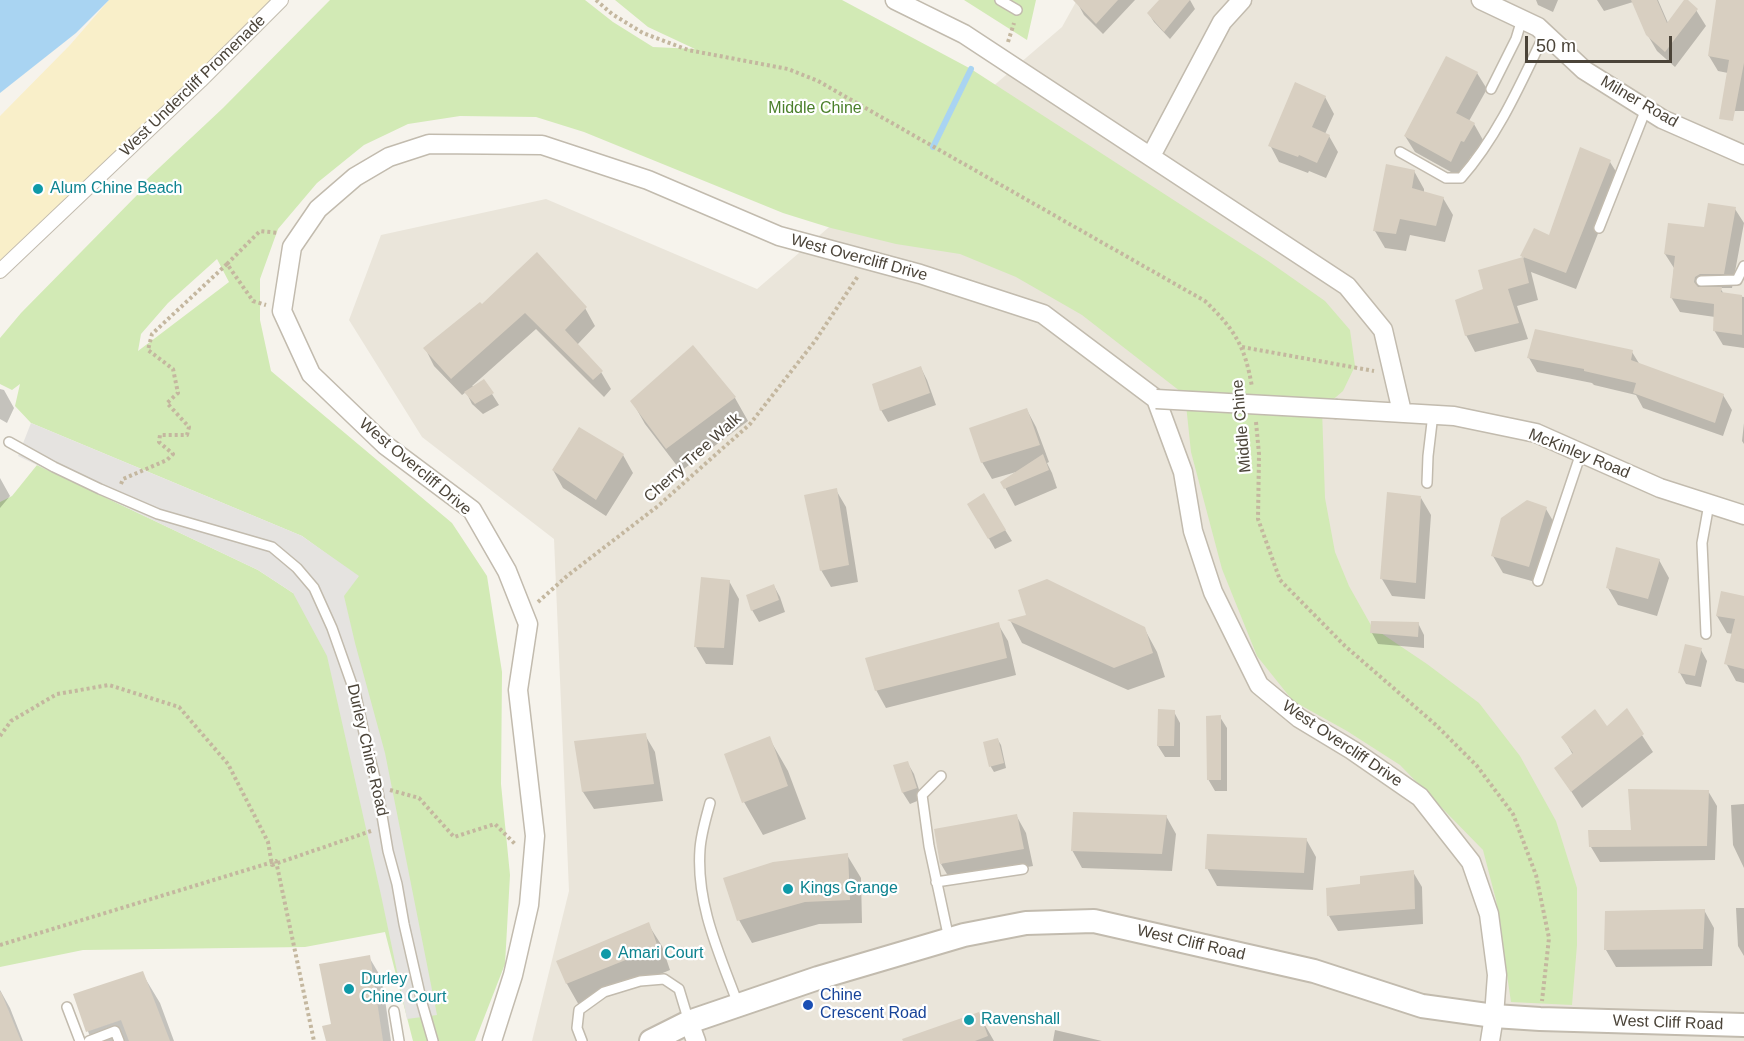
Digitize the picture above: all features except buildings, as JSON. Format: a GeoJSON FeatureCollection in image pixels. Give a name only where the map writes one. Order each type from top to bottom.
{"type":"FeatureCollection","features":[{"type":"Feature","properties":{"kind":"street","name":"West Undercliff Promenade"},"geometry":{"type":"LineString","coordinates":[[0,271],[200,81],[280,0]]}},
{"type":"Feature","properties":{"kind":"street"},"geometry":{"type":"LineString","coordinates":[[895,0],[964,34],[1347,286],[1383,330],[1401,412]]}},
{"type":"Feature","properties":{"kind":"street"},"geometry":{"type":"LineString","coordinates":[[1151,156],[1222,22],[1242,0]]}},
{"type":"Feature","properties":{"kind":"street","name":"Milner Road"},"geometry":{"type":"LineString","coordinates":[[1481,0],[1538,27],[1584,70],[1662,119],[1744,156]]}},
{"type":"Feature","properties":{"kind":"street","name":"West Overcliff Drive"},"geometry":{"type":"LineString","coordinates":[[492,1041],[513,975],[530,905],[535,836],[518,690],[528,624],[507,571],[472,510],[385,445],[311,374],[282,311],[292,247],[318,209],[355,177],[389,157],[429,144],[542,145],[648,180],[779,236],[920,274],[1043,315],[1156,399],[1183,472],[1193,531],[1213,592],[1259,685],[1299,718],[1352,750],[1420,797],[1471,862],[1489,914],[1497,975],[1490,1041]]}},
{"type":"Feature","properties":{"kind":"street","name":"McKinley Road"},"geometry":{"type":"LineString","coordinates":[[1156,399],[1454,416],[1536,434],[1660,488],[1744,515]]}},
{"type":"Feature","properties":{"kind":"street","name":"West Cliff Road"},"geometry":{"type":"LineString","coordinates":[[651,1041],[692,1032],[739,1005],[818,978],[949,939],[1026,923],[1094,921],[1314,971],[1422,1006],[1494,1016],[1744,1025]]}},
{"type":"Feature","properties":{"kind":"lane"},"geometry":{"type":"LineString","coordinates":[[1000,0],[1017,10]]}},
{"type":"Feature","properties":{"kind":"lane"},"geometry":{"type":"LineString","coordinates":[[1491,89],[1516,39],[1522,19]]}},
{"type":"Feature","properties":{"kind":"lane"},"geometry":{"type":"LineString","coordinates":[[1400,152],[1446,178],[1461,178],[1476,161],[1507,111],[1545,33]]}},
{"type":"Feature","properties":{"kind":"lane"},"geometry":{"type":"LineString","coordinates":[[1599,228],[1646,109]]}},
{"type":"Feature","properties":{"kind":"lane"},"geometry":{"type":"LineString","coordinates":[[1701,281],[1737,280],[1744,266]]}},
{"type":"Feature","properties":{"kind":"lane"},"geometry":{"type":"LineString","coordinates":[[1427,483],[1433,414]]}},
{"type":"Feature","properties":{"kind":"lane","name":"Durley Chine Road"},"geometry":{"type":"LineString","coordinates":[[9,441],[54,467],[158,514],[272,547],[297,568],[314,588],[332,628],[356,696],[377,786],[406,935],[433,1041]]}},
{"type":"Feature","properties":{"kind":"lane"},"geometry":{"type":"LineString","coordinates":[[1538,581],[1581,453]]}},
{"type":"Feature","properties":{"kind":"lane"},"geometry":{"type":"LineString","coordinates":[[1706,634],[1702,543],[1709,504]]}},
{"type":"Feature","properties":{"kind":"lane"},"geometry":{"type":"LineString","coordinates":[[940,776],[922,795],[929,846],[949,939]]}},
{"type":"Feature","properties":{"kind":"lane"},"geometry":{"type":"LineString","coordinates":[[710,803],[700,847],[700,882],[706,919],[739,1005]]}},
{"type":"Feature","properties":{"kind":"lane"},"geometry":{"type":"LineString","coordinates":[[936,882],[1023,869]]}},
{"type":"Feature","properties":{"kind":"lane"},"geometry":{"type":"LineString","coordinates":[[582,1041],[577,1028],[579,1010],[604,992],[640,981],[664,979],[679,988],[692,1032]]}},
{"type":"Feature","properties":{"kind":"lane"},"geometry":{"type":"LineString","coordinates":[[67,1007],[80,1041]]}},
{"type":"Feature","properties":{"kind":"lane"},"geometry":{"type":"LineString","coordinates":[[394,1011],[399,1041]]}},
{"type":"Feature","properties":{"kind":"lane"},"geometry":{"type":"LineString","coordinates":[[89,1041],[115,1031],[119,1041]]}},
{"type":"Feature","properties":{"kind":"path","name":"Middle Chine"},"geometry":{"type":"LineString","coordinates":[[596,0],[612,14],[643,33],[688,50],[788,69],[818,81],[1205,301],[1227,323],[1242,347],[1252,388]]}},
{"type":"Feature","properties":{"kind":"path"},"geometry":{"type":"LineString","coordinates":[[1003,60],[1017,10]]}},
{"type":"Feature","properties":{"kind":"path"},"geometry":{"type":"LineString","coordinates":[[115,496],[123,479],[167,460],[173,454],[159,442],[160,435],[187,435],[189,427],[167,403],[178,393],[172,369],[148,350],[152,334],[260,231],[301,234]]}},
{"type":"Feature","properties":{"kind":"path","name":"Cherry Tree Walk"},"geometry":{"type":"LineString","coordinates":[[524,615],[567,576],[658,506],[750,424],[815,341],[868,260]]}},
{"type":"Feature","properties":{"kind":"path"},"geometry":{"type":"LineString","coordinates":[[227,264],[253,301],[282,311]]}},
{"type":"Feature","properties":{"kind":"path"},"geometry":{"type":"LineString","coordinates":[[1242,347],[1355,366],[1394,376]]}},
{"type":"Feature","properties":{"kind":"path","name":"Middle Chine"},"geometry":{"type":"LineString","coordinates":[[1255,414],[1259,454],[1258,519],[1280,580],[1344,646],[1436,725],[1477,766],[1513,814],[1536,875],[1549,938],[1542,1004],[1568,1020]]}},
{"type":"Feature","properties":{"kind":"path"},"geometry":{"type":"LineString","coordinates":[[0,735],[11,721],[57,694],[109,685],[179,707],[228,764],[268,842],[314,1041]]}},
{"type":"Feature","properties":{"kind":"path"},"geometry":{"type":"LineString","coordinates":[[377,786],[419,798],[454,837],[495,824],[533,861]]}},
{"type":"Feature","properties":{"kind":"path"},"geometry":{"type":"LineString","coordinates":[[0,945],[274,862],[384,826]]}},
{"type":"Feature","properties":{"kind":"shaded area"},"geometry":{"type":"Polygon","coordinates":[[[1077,0],[1744,0],[1744,1041],[532,1041],[569,891],[554,539],[422,437],[349,320],[381,235],[546,199],[757,289],[1062,27],[1077,0]]]}},
{"type":"Feature","properties":{"kind":"shaded area"},"geometry":{"type":"Polygon","coordinates":[[[31,423],[302,536],[359,576],[344,596],[385,753],[437,1015],[407,1019],[327,656],[293,593],[258,570],[18,456],[31,423]]]}},
{"type":"Feature","properties":{"kind":"green space"},"geometry":{"type":"Polygon","coordinates":[[[330,0],[585,0],[613,22],[653,47],[695,49],[648,27],[615,0],[842,0],[971,69],[1268,261],[1325,301],[1350,330],[1355,366],[1343,391],[1322,409],[1325,498],[1335,552],[1349,586],[1372,627],[1479,703],[1520,756],[1556,821],[1577,888],[1577,945],[1572,1005],[1511,1002],[1496,900],[1483,850],[1400,765],[1347,731],[1293,701],[1257,656],[1222,569],[1191,452],[1185,395],[1082,315],[1016,277],[960,254],[896,244],[783,213],[584,132],[536,117],[460,116],[408,124],[364,145],[317,183],[278,229],[260,279],[260,320],[271,371],[452,523],[487,576],[502,672],[501,784],[510,875],[505,964],[475,1041],[413,1041],[385,932],[305,947],[83,950],[0,967],[0,502],[12,496],[37,465],[258,570],[293,593],[358,577],[302,536],[31,423],[15,406],[20,384],[12,390],[0,384],[0,338],[21,313],[143,189],[144,182],[223,108],[330,0]],[[217,259],[168,303],[141,334],[138,351],[229,282],[217,259]]]}},
{"type":"Feature","properties":{"kind":"green space"},"geometry":{"type":"Polygon","coordinates":[[[964,0],[1036,0],[1027,40],[964,0]]]}},
{"type":"Feature","properties":{"kind":"sand","name":"Alum Chine Beach"},"geometry":{"type":"Polygon","coordinates":[[[109,0],[274,0],[0,262],[0,116],[70,45],[109,0]]]}},
{"type":"Feature","properties":{"kind":"water"},"geometry":{"type":"Polygon","coordinates":[[[0,0],[109,0],[76,33],[0,93],[0,0]]]}},
{"type":"Feature","properties":{"kind":"waterway"},"geometry":{"type":"LineString","coordinates":[[933,147],[971,69]]}},
{"type":"Feature","properties":{"kind":"place","name":"Alum Chine Beach"},"geometry":{"type":"Point","coordinates":[38,189]}},
{"type":"Feature","properties":{"kind":"place","name":"Kings Grange"},"geometry":{"type":"Point","coordinates":[788,889]}},
{"type":"Feature","properties":{"kind":"place","name":"Amari Court"},"geometry":{"type":"Point","coordinates":[606,954]}},
{"type":"Feature","properties":{"kind":"place","name":"Durley Chine Court"},"geometry":{"type":"Point","coordinates":[349,989]}},
{"type":"Feature","properties":{"kind":"place","name":"Chine Crescent Road"},"geometry":{"type":"Point","coordinates":[808,1005]}},
{"type":"Feature","properties":{"kind":"place","name":"Ravenshall"},"geometry":{"type":"Point","coordinates":[969,1020]}}]}
